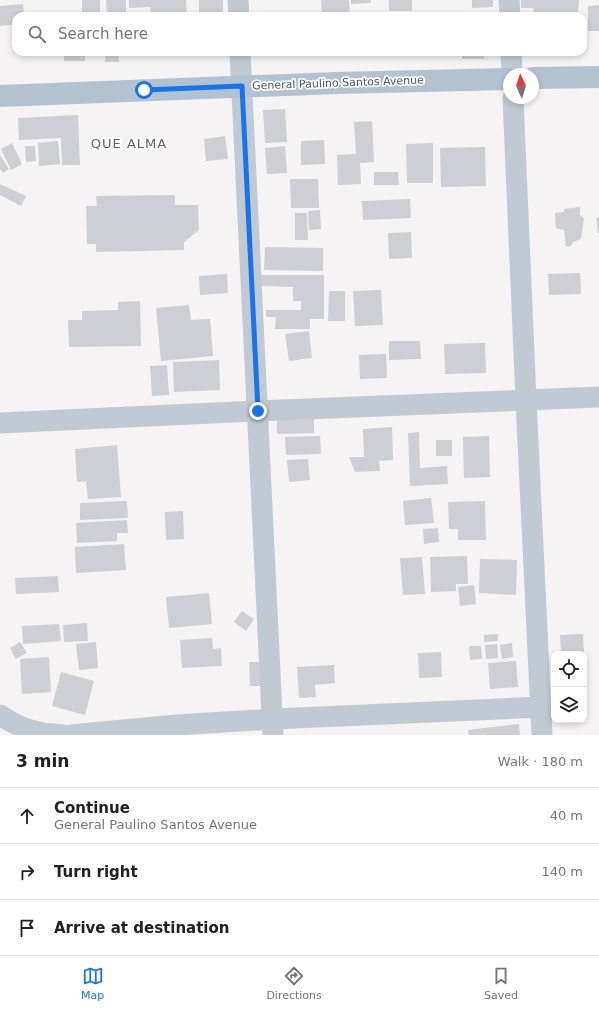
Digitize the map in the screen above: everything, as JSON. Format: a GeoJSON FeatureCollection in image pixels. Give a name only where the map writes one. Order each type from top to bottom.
{"type":"FeatureCollection","features":[{"type":"Feature","properties":{"kind":"main road"},"geometry":{"type":"LineString","coordinates":[[539,78],[599,77]]}},
{"type":"Feature","properties":{"kind":"main road","name":"General Paulino Santos Avenue"},"geometry":{"type":"LineString","coordinates":[[0,96],[242,86],[503,79]]}},
{"type":"Feature","properties":{"kind":"street"},"geometry":{"type":"LineString","coordinates":[[238,0],[239,12]]}},
{"type":"Feature","properties":{"kind":"street"},"geometry":{"type":"LineString","coordinates":[[509,0],[510,12]]}},
{"type":"Feature","properties":{"kind":"street"},"geometry":{"type":"LineString","coordinates":[[240,56],[273,727]]}},
{"type":"Feature","properties":{"kind":"street"},"geometry":{"type":"LineString","coordinates":[[511,56],[512,68]]}},
{"type":"Feature","properties":{"kind":"street"},"geometry":{"type":"LineString","coordinates":[[513,104],[542,735]]}},
{"type":"Feature","properties":{"kind":"street"},"geometry":{"type":"LineString","coordinates":[[0,423],[599,397]]}},
{"type":"Feature","properties":{"kind":"street"},"geometry":{"type":"LineString","coordinates":[[71,735],[176,725],[273,727],[541,706]]}},
{"type":"Feature","properties":{"kind":"street"},"geometry":{"type":"LineString","coordinates":[[0,715],[29,731],[62,735]]}},
{"type":"Feature","properties":{"kind":"street"},"geometry":{"type":"LineString","coordinates":[[0,722],[1,735]]}},
{"type":"Feature","properties":{"kind":"building"},"geometry":{"type":"Polygon","coordinates":[[[82,0],[100,0],[100,12],[82,12],[82,0]]]}},
{"type":"Feature","properties":{"kind":"building"},"geometry":{"type":"Polygon","coordinates":[[[106,0],[126,0],[126,12],[107,12],[106,0]]]}},
{"type":"Feature","properties":{"kind":"building"},"geometry":{"type":"Polygon","coordinates":[[[129,0],[186,0],[187,12],[151,12],[150,7],[129,8],[129,0]]]}},
{"type":"Feature","properties":{"kind":"building"},"geometry":{"type":"Polygon","coordinates":[[[199,0],[223,0],[223,12],[199,12],[199,0]]]}},
{"type":"Feature","properties":{"kind":"building"},"geometry":{"type":"Polygon","coordinates":[[[321,0],[349,0],[350,12],[322,12],[321,0]]]}},
{"type":"Feature","properties":{"kind":"building"},"geometry":{"type":"Polygon","coordinates":[[[351,0],[371,0],[371,3],[351,4],[351,0]]]}},
{"type":"Feature","properties":{"kind":"building"},"geometry":{"type":"Polygon","coordinates":[[[389,0],[412,0],[412,11],[389,11],[389,0]]]}},
{"type":"Feature","properties":{"kind":"building"},"geometry":{"type":"Polygon","coordinates":[[[472,0],[493,0],[493,7],[472,8],[472,0]]]}},
{"type":"Feature","properties":{"kind":"building"},"geometry":{"type":"Polygon","coordinates":[[[521,0],[579,0],[578,12],[534,12],[533,8],[521,8],[521,0]]]}},
{"type":"Feature","properties":{"kind":"building"},"geometry":{"type":"Polygon","coordinates":[[[23,4],[24,12],[12,12],[12,24],[0,26],[0,6],[23,4]]]}},
{"type":"Feature","properties":{"kind":"building"},"geometry":{"type":"Polygon","coordinates":[[[599,5],[599,31],[588,31],[588,6],[599,5]]]}},
{"type":"Feature","properties":{"kind":"building"},"geometry":{"type":"Polygon","coordinates":[[[64,56],[85,56],[85,61],[64,61],[64,56]]]}},
{"type":"Feature","properties":{"kind":"building"},"geometry":{"type":"Polygon","coordinates":[[[105,56],[119,56],[119,62],[105,62],[105,56]]]}},
{"type":"Feature","properties":{"kind":"building"},"geometry":{"type":"Polygon","coordinates":[[[462,56],[484,56],[484,59],[462,59],[462,56]]]}},
{"type":"Feature","properties":{"kind":"building"},"geometry":{"type":"Polygon","coordinates":[[[285,109],[287,142],[265,143],[263,110],[285,109]]]}},
{"type":"Feature","properties":{"kind":"building"},"geometry":{"type":"Polygon","coordinates":[[[78,115],[80,165],[62,165],[61,138],[19,140],[18,118],[78,115]]]}},
{"type":"Feature","properties":{"kind":"building"},"geometry":{"type":"Polygon","coordinates":[[[372,121],[374,162],[360,163],[361,184],[338,185],[337,155],[356,154],[354,122],[372,121]]]}},
{"type":"Feature","properties":{"kind":"building"},"geometry":{"type":"Polygon","coordinates":[[[225,136],[228,159],[206,161],[204,139],[225,136]]]}},
{"type":"Feature","properties":{"kind":"building"},"geometry":{"type":"Polygon","coordinates":[[[324,140],[325,164],[301,165],[301,141],[324,140]]]}},
{"type":"Feature","properties":{"kind":"building"},"geometry":{"type":"Polygon","coordinates":[[[58,141],[60,164],[39,166],[38,143],[58,141]]]}},
{"type":"Feature","properties":{"kind":"building"},"geometry":{"type":"Polygon","coordinates":[[[12,143],[22,164],[11,170],[1,149],[12,143]]]}},
{"type":"Feature","properties":{"kind":"building"},"geometry":{"type":"Polygon","coordinates":[[[433,143],[433,183],[407,183],[406,144],[433,143]]]}},
{"type":"Feature","properties":{"kind":"building"},"geometry":{"type":"Polygon","coordinates":[[[25,146],[35,146],[36,161],[26,162],[25,146]]]}},
{"type":"Feature","properties":{"kind":"building"},"geometry":{"type":"Polygon","coordinates":[[[285,146],[287,173],[267,174],[265,148],[285,146]]]}},
{"type":"Feature","properties":{"kind":"building"},"geometry":{"type":"Polygon","coordinates":[[[485,147],[486,186],[441,187],[440,148],[485,147]]]}},
{"type":"Feature","properties":{"kind":"building"},"geometry":{"type":"Polygon","coordinates":[[[0,155],[9,169],[3,173],[0,169],[0,155]]]}},
{"type":"Feature","properties":{"kind":"building"},"geometry":{"type":"Polygon","coordinates":[[[374,172],[398,172],[399,185],[374,185],[374,172]]]}},
{"type":"Feature","properties":{"kind":"building"},"geometry":{"type":"Polygon","coordinates":[[[290,179],[318,179],[319,208],[291,208],[290,179]]]}},
{"type":"Feature","properties":{"kind":"building"},"geometry":{"type":"Polygon","coordinates":[[[0,184],[26,196],[21,206],[0,195],[0,184]]]}},
{"type":"Feature","properties":{"kind":"building"},"geometry":{"type":"Polygon","coordinates":[[[175,195],[175,205],[198,205],[199,230],[184,242],[184,250],[96,252],[96,244],[87,244],[86,206],[97,206],[96,196],[175,195]]]}},
{"type":"Feature","properties":{"kind":"building"},"geometry":{"type":"Polygon","coordinates":[[[410,199],[411,218],[363,220],[362,201],[410,199]]]}},
{"type":"Feature","properties":{"kind":"building"},"geometry":{"type":"Polygon","coordinates":[[[580,207],[580,215],[584,218],[581,239],[573,242],[571,246],[566,247],[564,230],[556,228],[555,213],[564,212],[564,209],[580,207]]]}},
{"type":"Feature","properties":{"kind":"building"},"geometry":{"type":"Polygon","coordinates":[[[320,210],[321,229],[309,230],[308,211],[320,210]]]}},
{"type":"Feature","properties":{"kind":"building"},"geometry":{"type":"Polygon","coordinates":[[[295,213],[307,213],[308,240],[295,240],[295,213]]]}},
{"type":"Feature","properties":{"kind":"building"},"geometry":{"type":"Polygon","coordinates":[[[596,218],[599,218],[599,233],[598,233],[596,218]]]}},
{"type":"Feature","properties":{"kind":"building"},"geometry":{"type":"Polygon","coordinates":[[[411,232],[412,258],[389,259],[388,233],[411,232]]]}},
{"type":"Feature","properties":{"kind":"building"},"geometry":{"type":"Polygon","coordinates":[[[265,247],[323,248],[323,271],[264,270],[265,247]]]}},
{"type":"Feature","properties":{"kind":"building"},"geometry":{"type":"Polygon","coordinates":[[[580,273],[581,294],[549,295],[548,274],[580,273]]]}},
{"type":"Feature","properties":{"kind":"building"},"geometry":{"type":"Polygon","coordinates":[[[227,274],[228,293],[200,295],[199,276],[227,274]]]}},
{"type":"Feature","properties":{"kind":"building"},"geometry":{"type":"Polygon","coordinates":[[[261,275],[324,275],[324,319],[310,319],[310,329],[275,329],[276,317],[266,317],[266,310],[301,310],[301,301],[293,301],[293,287],[261,286],[261,275]]]}},
{"type":"Feature","properties":{"kind":"building"},"geometry":{"type":"Polygon","coordinates":[[[381,290],[383,325],[355,326],[353,291],[381,290]]]}},
{"type":"Feature","properties":{"kind":"building"},"geometry":{"type":"Polygon","coordinates":[[[329,291],[345,291],[345,321],[328,321],[329,291]]]}},
{"type":"Feature","properties":{"kind":"building"},"geometry":{"type":"Polygon","coordinates":[[[140,301],[141,346],[69,347],[68,320],[82,320],[82,311],[118,310],[118,302],[140,301]]]}},
{"type":"Feature","properties":{"kind":"building"},"geometry":{"type":"Polygon","coordinates":[[[189,305],[191,320],[210,319],[213,356],[161,361],[156,308],[189,305]]]}},
{"type":"Feature","properties":{"kind":"building"},"geometry":{"type":"Polygon","coordinates":[[[309,331],[312,358],[289,361],[285,334],[309,331]]]}},
{"type":"Feature","properties":{"kind":"building"},"geometry":{"type":"Polygon","coordinates":[[[389,341],[420,341],[421,359],[389,360],[389,341]]]}},
{"type":"Feature","properties":{"kind":"building"},"geometry":{"type":"Polygon","coordinates":[[[485,343],[486,373],[445,374],[444,344],[485,343]]]}},
{"type":"Feature","properties":{"kind":"building"},"geometry":{"type":"Polygon","coordinates":[[[386,354],[387,378],[360,379],[359,355],[386,354]]]}},
{"type":"Feature","properties":{"kind":"building"},"geometry":{"type":"Polygon","coordinates":[[[219,360],[220,390],[174,392],[173,362],[219,360]]]}},
{"type":"Feature","properties":{"kind":"building"},"geometry":{"type":"Polygon","coordinates":[[[167,365],[169,395],[152,396],[150,366],[167,365]]]}},
{"type":"Feature","properties":{"kind":"building"},"geometry":{"type":"Polygon","coordinates":[[[314,419],[314,433],[277,434],[277,420],[314,419]]]}},
{"type":"Feature","properties":{"kind":"building"},"geometry":{"type":"Polygon","coordinates":[[[392,427],[393,460],[379,461],[380,471],[355,472],[349,457],[364,457],[363,429],[392,427]]]}},
{"type":"Feature","properties":{"kind":"building"},"geometry":{"type":"Polygon","coordinates":[[[419,432],[420,468],[447,466],[448,484],[410,486],[408,433],[419,432]]]}},
{"type":"Feature","properties":{"kind":"building"},"geometry":{"type":"Polygon","coordinates":[[[320,436],[321,454],[286,455],[285,437],[320,436]]]}},
{"type":"Feature","properties":{"kind":"building"},"geometry":{"type":"Polygon","coordinates":[[[489,436],[490,477],[464,478],[463,437],[489,436]]]}},
{"type":"Feature","properties":{"kind":"building"},"geometry":{"type":"Polygon","coordinates":[[[436,440],[452,440],[452,456],[436,456],[436,440]]]}},
{"type":"Feature","properties":{"kind":"building"},"geometry":{"type":"Polygon","coordinates":[[[117,445],[121,497],[88,499],[86,481],[77,482],[75,449],[117,445]]]}},
{"type":"Feature","properties":{"kind":"building"},"geometry":{"type":"Polygon","coordinates":[[[308,459],[310,480],[289,482],[287,460],[308,459]]]}},
{"type":"Feature","properties":{"kind":"building"},"geometry":{"type":"Polygon","coordinates":[[[431,498],[434,523],[405,525],[403,501],[431,498]]]}},
{"type":"Feature","properties":{"kind":"building"},"geometry":{"type":"Polygon","coordinates":[[[127,501],[128,518],[80,520],[80,503],[127,501]]]}},
{"type":"Feature","properties":{"kind":"building"},"geometry":{"type":"Polygon","coordinates":[[[485,501],[486,540],[458,540],[458,529],[449,529],[448,502],[485,501]]]}},
{"type":"Feature","properties":{"kind":"building"},"geometry":{"type":"Polygon","coordinates":[[[183,511],[184,539],[166,540],[165,512],[183,511]]]}},
{"type":"Feature","properties":{"kind":"building"},"geometry":{"type":"Polygon","coordinates":[[[127,520],[128,533],[117,533],[117,541],[77,543],[76,523],[127,520]]]}},
{"type":"Feature","properties":{"kind":"building"},"geometry":{"type":"Polygon","coordinates":[[[438,528],[439,542],[424,544],[423,529],[438,528]]]}},
{"type":"Feature","properties":{"kind":"building"},"geometry":{"type":"Polygon","coordinates":[[[124,544],[126,570],[76,573],[75,547],[124,544]]]}},
{"type":"Feature","properties":{"kind":"building"},"geometry":{"type":"Polygon","coordinates":[[[467,556],[468,584],[456,584],[456,591],[431,592],[430,557],[467,556]]]}},
{"type":"Feature","properties":{"kind":"building"},"geometry":{"type":"Polygon","coordinates":[[[422,557],[425,594],[403,595],[400,558],[422,557]]]}},
{"type":"Feature","properties":{"kind":"building"},"geometry":{"type":"Polygon","coordinates":[[[480,559],[517,560],[516,595],[479,593],[480,559]]]}},
{"type":"Feature","properties":{"kind":"building"},"geometry":{"type":"Polygon","coordinates":[[[58,576],[59,592],[16,594],[15,578],[58,576]]]}},
{"type":"Feature","properties":{"kind":"building"},"geometry":{"type":"Polygon","coordinates":[[[474,585],[476,604],[460,606],[458,587],[474,585]]]}},
{"type":"Feature","properties":{"kind":"building"},"geometry":{"type":"Polygon","coordinates":[[[209,593],[212,624],[169,628],[166,597],[209,593]]]}},
{"type":"Feature","properties":{"kind":"building"},"geometry":{"type":"Polygon","coordinates":[[[242,611],[254,619],[246,631],[234,622],[242,611]]]}},
{"type":"Feature","properties":{"kind":"building"},"geometry":{"type":"Polygon","coordinates":[[[87,623],[88,641],[64,642],[63,625],[87,623]]]}},
{"type":"Feature","properties":{"kind":"building"},"geometry":{"type":"Polygon","coordinates":[[[59,624],[61,641],[23,644],[22,626],[59,624]]]}},
{"type":"Feature","properties":{"kind":"building"},"geometry":{"type":"Polygon","coordinates":[[[498,634],[498,641],[484,642],[484,635],[498,634]]]}},
{"type":"Feature","properties":{"kind":"building"},"geometry":{"type":"Polygon","coordinates":[[[583,634],[584,651],[561,651],[560,635],[583,634]]]}},
{"type":"Feature","properties":{"kind":"building"},"geometry":{"type":"Polygon","coordinates":[[[212,638],[213,649],[221,648],[222,666],[182,668],[180,640],[212,638]]]}},
{"type":"Feature","properties":{"kind":"building"},"geometry":{"type":"Polygon","coordinates":[[[20,642],[27,653],[16,659],[10,648],[20,642]]]}},
{"type":"Feature","properties":{"kind":"building"},"geometry":{"type":"Polygon","coordinates":[[[96,642],[98,668],[79,670],[76,644],[96,642]]]}},
{"type":"Feature","properties":{"kind":"building"},"geometry":{"type":"Polygon","coordinates":[[[512,643],[513,657],[502,659],[500,645],[512,643]]]}},
{"type":"Feature","properties":{"kind":"building"},"geometry":{"type":"Polygon","coordinates":[[[497,644],[498,658],[486,659],[485,645],[497,644]]]}},
{"type":"Feature","properties":{"kind":"building"},"geometry":{"type":"Polygon","coordinates":[[[469,646],[481,646],[482,659],[470,660],[469,646]]]}},
{"type":"Feature","properties":{"kind":"building"},"geometry":{"type":"Polygon","coordinates":[[[441,652],[442,677],[419,678],[418,653],[441,652]]]}},
{"type":"Feature","properties":{"kind":"building"},"geometry":{"type":"Polygon","coordinates":[[[49,657],[51,692],[22,694],[20,659],[49,657]]]}},
{"type":"Feature","properties":{"kind":"building"},"geometry":{"type":"Polygon","coordinates":[[[516,661],[518,687],[490,689],[488,663],[516,661]]]}},
{"type":"Feature","properties":{"kind":"building"},"geometry":{"type":"Polygon","coordinates":[[[249,662],[265,662],[265,686],[250,686],[249,662]]]}},
{"type":"Feature","properties":{"kind":"building"},"geometry":{"type":"Polygon","coordinates":[[[334,665],[335,683],[315,685],[316,697],[299,698],[297,667],[334,665]]]}},
{"type":"Feature","properties":{"kind":"building"},"geometry":{"type":"Polygon","coordinates":[[[61,672],[94,681],[85,715],[52,706],[61,672]]]}},
{"type":"Feature","properties":{"kind":"building"},"geometry":{"type":"Polygon","coordinates":[[[519,724],[520,735],[469,735],[468,730],[519,724]]]}},
{"type":"Feature","properties":{"kind":"district","name":"QUE ALMA"},"geometry":{"type":"Point","coordinates":[129,143]}},
{"type":"Feature","properties":{"kind":"route"},"geometry":{"type":"LineString","coordinates":[[144,90],[242,86],[258,411]]}}]}
